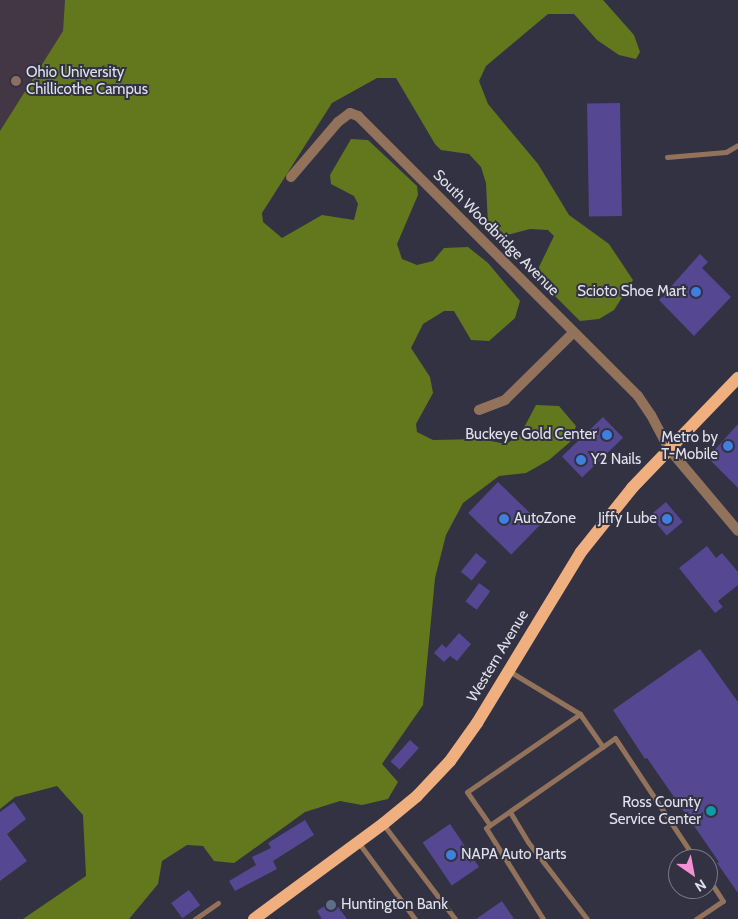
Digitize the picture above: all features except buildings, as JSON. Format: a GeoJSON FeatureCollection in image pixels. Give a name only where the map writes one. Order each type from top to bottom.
{"type":"FeatureCollection","features":[{"type":"Feature","properties":{"kind":"main road","name":"Western Avenue"},"geometry":{"type":"LineString","coordinates":[[254,919],[383,824],[417,796],[450,761],[477,723],[581,552],[632,488],[738,378]]}},
{"type":"Feature","properties":{"kind":"street","name":"South Woodbridge Avenue"},"geometry":{"type":"LineString","coordinates":[[291,177],[338,122],[350,113],[358,116],[638,396],[651,415],[669,449],[738,531]]}},
{"type":"Feature","properties":{"kind":"street"},"geometry":{"type":"LineString","coordinates":[[480,410],[505,400],[573,333]]}},
{"type":"Feature","properties":{"kind":"lane"},"geometry":{"type":"LineString","coordinates":[[667,157],[726,152],[738,145]]}},
{"type":"Feature","properties":{"kind":"lane"},"geometry":{"type":"LineString","coordinates":[[508,670],[580,714],[602,747]]}},
{"type":"Feature","properties":{"kind":"lane"},"geometry":{"type":"LineString","coordinates":[[490,825],[467,792],[580,714]]}},
{"type":"Feature","properties":{"kind":"lane"},"geometry":{"type":"LineString","coordinates":[[543,919],[486,828],[615,738],[688,849]]}},
{"type":"Feature","properties":{"kind":"lane"},"geometry":{"type":"LineString","coordinates":[[510,812],[528,842],[587,919]]}},
{"type":"Feature","properties":{"kind":"lane"},"geometry":{"type":"LineString","coordinates":[[383,824],[452,918]]}},
{"type":"Feature","properties":{"kind":"lane"},"geometry":{"type":"LineString","coordinates":[[358,842],[415,919]]}},
{"type":"Feature","properties":{"kind":"lane"},"geometry":{"type":"LineString","coordinates":[[696,919],[723,901],[718,893]]}},
{"type":"Feature","properties":{"kind":"lane"},"geometry":{"type":"LineString","coordinates":[[195,919],[218,903]]}},
{"type":"Feature","properties":{"kind":"shaded area","name":"Ohio University Chillicothe Campus"},"geometry":{"type":"Polygon","coordinates":[[[0,0],[65,0],[63,31],[0,131],[0,0]]]}},
{"type":"Feature","properties":{"kind":"green space"},"geometry":{"type":"Polygon","coordinates":[[[65,0],[603,0],[634,35],[640,52],[636,59],[619,55],[597,40],[574,14],[548,14],[486,66],[479,81],[488,104],[538,164],[569,215],[609,244],[633,280],[614,310],[599,319],[580,321],[543,284],[539,267],[554,236],[548,230],[530,229],[503,236],[488,225],[486,183],[481,167],[469,154],[441,150],[435,144],[396,78],[377,78],[332,103],[262,213],[263,222],[282,238],[322,215],[354,220],[358,204],[354,196],[331,184],[330,175],[351,139],[368,140],[417,186],[418,195],[397,244],[402,259],[417,265],[433,261],[444,248],[468,247],[488,263],[520,301],[515,318],[489,341],[471,340],[454,311],[444,311],[423,324],[411,348],[430,377],[433,393],[416,424],[417,432],[433,440],[481,439],[506,444],[520,435],[536,405],[559,406],[576,426],[570,442],[549,460],[526,473],[499,476],[463,503],[446,535],[435,578],[423,705],[382,764],[398,782],[388,799],[362,805],[340,801],[305,812],[234,863],[214,861],[203,846],[187,845],[162,861],[158,884],[129,919],[23,919],[86,876],[83,815],[57,786],[15,797],[0,809],[0,131],[63,31],[65,0]]]}},
{"type":"Feature","properties":{"kind":"place","name":"Ohio University Chillicothe Campus"},"geometry":{"type":"Point","coordinates":[16,81]}},
{"type":"Feature","properties":{"kind":"place","name":"Scioto Shoe Mart"},"geometry":{"type":"Point","coordinates":[696,292]}},
{"type":"Feature","properties":{"kind":"place","name":"Buckeye Gold Center"},"geometry":{"type":"Point","coordinates":[607,435]}},
{"type":"Feature","properties":{"kind":"place","name":"Metro by T-Mobile"},"geometry":{"type":"Point","coordinates":[728,446]}},
{"type":"Feature","properties":{"kind":"place","name":"Y2 Nails"},"geometry":{"type":"Point","coordinates":[581,460]}},
{"type":"Feature","properties":{"kind":"place","name":"AutoZone"},"geometry":{"type":"Point","coordinates":[504,519]}},
{"type":"Feature","properties":{"kind":"place","name":"Jiffy Lube"},"geometry":{"type":"Point","coordinates":[667,519]}},
{"type":"Feature","properties":{"kind":"place","name":"Ross County Service Center"},"geometry":{"type":"Point","coordinates":[711,811]}},
{"type":"Feature","properties":{"kind":"place","name":"NAPA Auto Parts"},"geometry":{"type":"Point","coordinates":[451,855]}},
{"type":"Feature","properties":{"kind":"place","name":"Huntington Bank"},"geometry":{"type":"Point","coordinates":[331,905]}}]}
